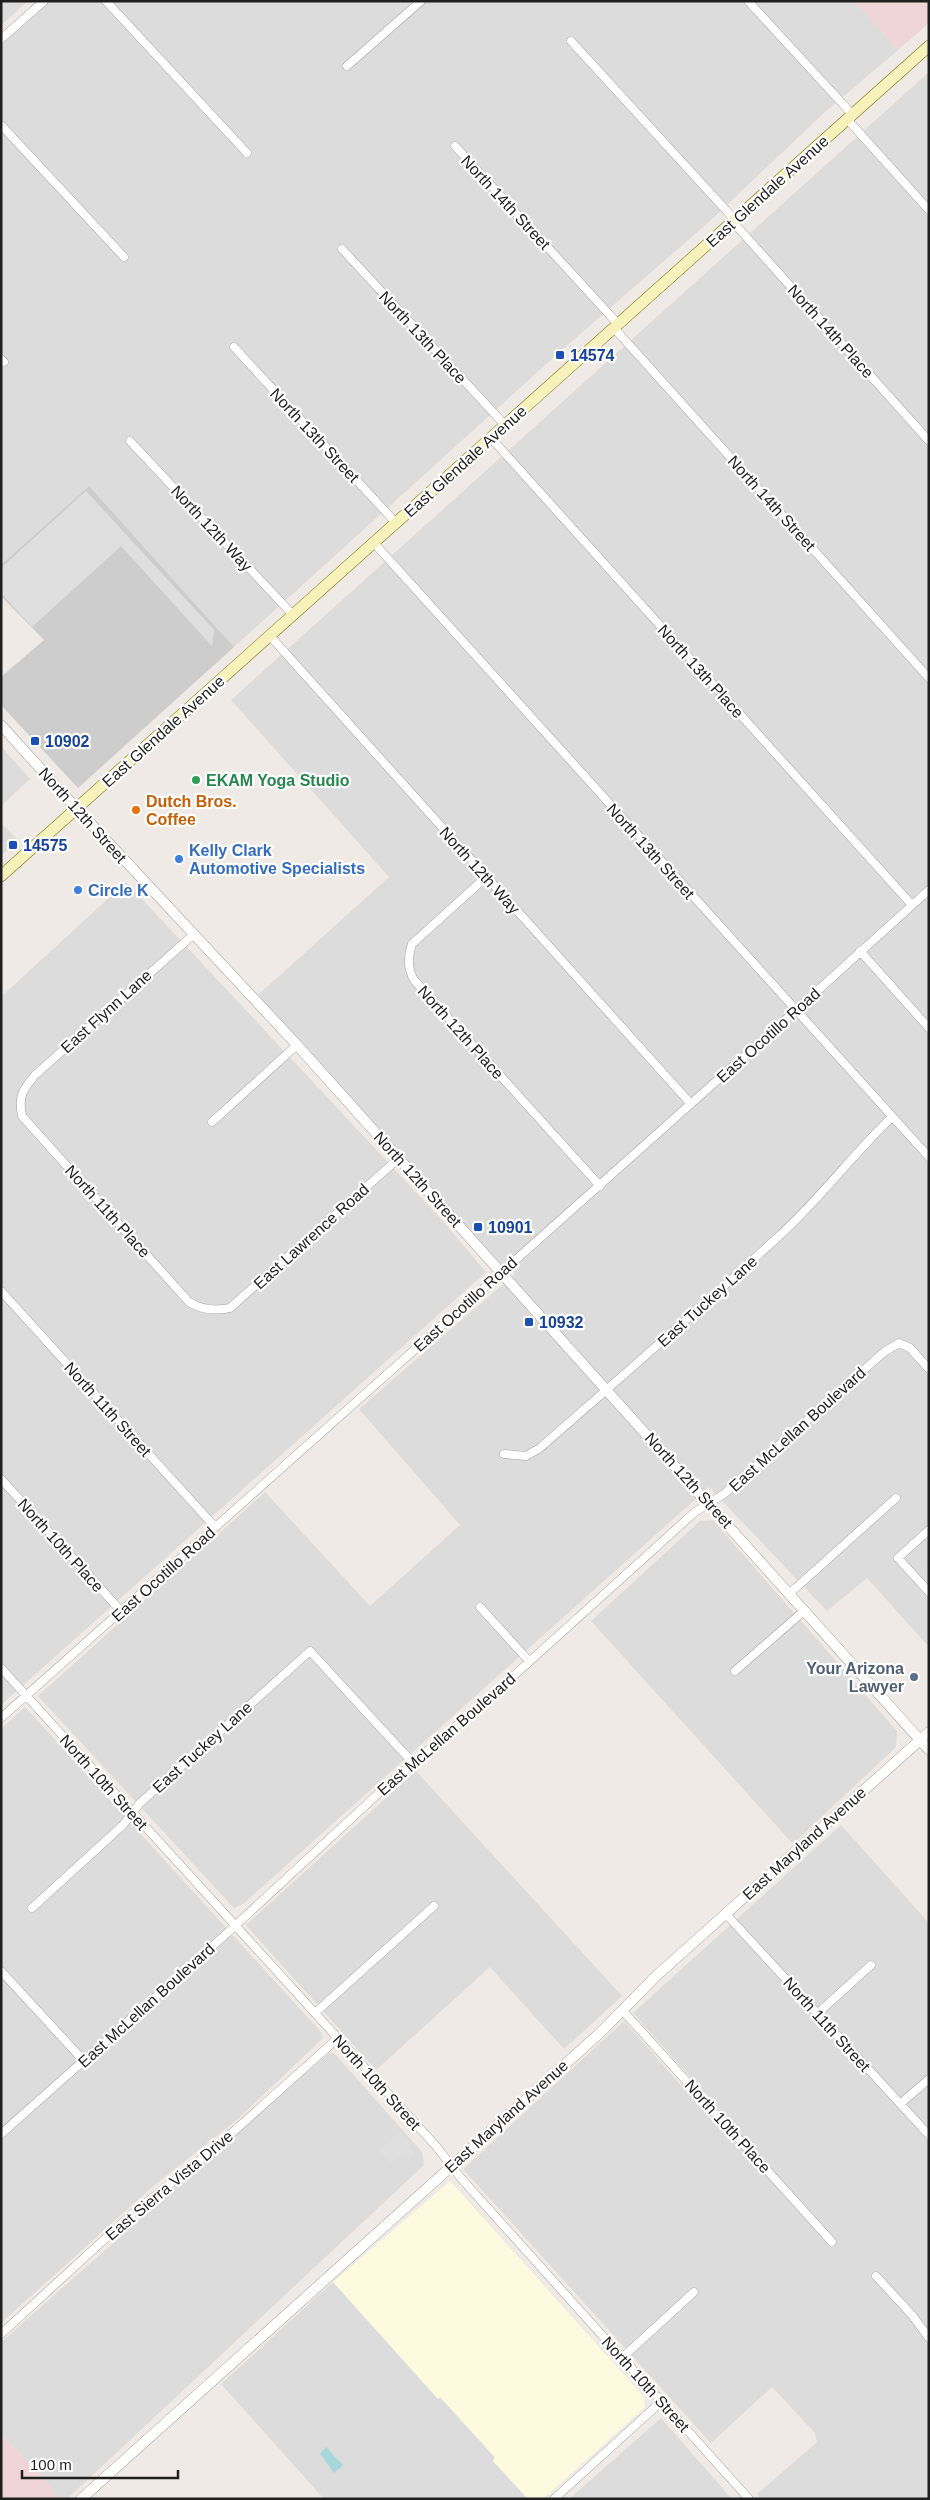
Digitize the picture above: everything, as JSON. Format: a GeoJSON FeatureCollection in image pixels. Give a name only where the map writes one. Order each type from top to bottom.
{"type":"FeatureCollection","features":[{"type":"Feature","properties":{"kind":"main road","name":"East Glendale Avenue"},"geometry":{"type":"LineString","coordinates":[[1,876],[929,46]]}},
{"type":"Feature","properties":{"kind":"street"},"geometry":{"type":"LineString","coordinates":[[1,39],[44,1]]}},
{"type":"Feature","properties":{"kind":"street"},"geometry":{"type":"LineString","coordinates":[[106,1],[246,153]]}},
{"type":"Feature","properties":{"kind":"street"},"geometry":{"type":"LineString","coordinates":[[347,66],[421,1]]}},
{"type":"Feature","properties":{"kind":"street"},"geometry":{"type":"LineString","coordinates":[[748,1],[929,210]]}},
{"type":"Feature","properties":{"kind":"street","name":"North 14th Place"},"geometry":{"type":"LineString","coordinates":[[571,41],[929,441]]}},
{"type":"Feature","properties":{"kind":"street"},"geometry":{"type":"LineString","coordinates":[[1,125],[124,257]]}},
{"type":"Feature","properties":{"kind":"street","name":"North 14th Street"},"geometry":{"type":"LineString","coordinates":[[455,146],[929,678]]}},
{"type":"Feature","properties":{"kind":"street","name":"North 13th Place"},"geometry":{"type":"LineString","coordinates":[[342,249],[505,425]]}},
{"type":"Feature","properties":{"kind":"street","name":"North 13th Street"},"geometry":{"type":"LineString","coordinates":[[234,347],[396,523]]}},
{"type":"Feature","properties":{"kind":"street","name":"North 13th Place"},"geometry":{"type":"LineString","coordinates":[[491,438],[912,905]]}},
{"type":"Feature","properties":{"kind":"street","name":"North 12th Way"},"geometry":{"type":"LineString","coordinates":[[130,441],[293,615]]}},
{"type":"Feature","properties":{"kind":"street","name":"North 13th Street"},"geometry":{"type":"LineString","coordinates":[[374,543],[795,1012],[929,1157]]}},
{"type":"Feature","properties":{"kind":"street","name":"North 12th Way"},"geometry":{"type":"LineString","coordinates":[[270,636],[691,1104]]}},
{"type":"Feature","properties":{"kind":"street","name":"North 12th Street"},"geometry":{"type":"LineString","coordinates":[[1,725],[76,809],[297,1045],[710,1503],[929,1750]]}},
{"type":"Feature","properties":{"kind":"street","name":"North 12th Place"},"geometry":{"type":"LineString","coordinates":[[486,877],[412,944],[408,957],[409,971],[414,980],[600,1186]]}},
{"type":"Feature","properties":{"kind":"street","name":"East Ocotillo Road"},"geometry":{"type":"LineString","coordinates":[[1,1718],[600,1186],[929,890]]}},
{"type":"Feature","properties":{"kind":"street","name":"East Flynn Lane"},"geometry":{"type":"LineString","coordinates":[[23,1091],[35,1074],[193,935]]}},
{"type":"Feature","properties":{"kind":"street"},"geometry":{"type":"LineString","coordinates":[[860,951],[929,1028]]}},
{"type":"Feature","properties":{"kind":"street"},"geometry":{"type":"LineString","coordinates":[[212,1122],[297,1045]]}},
{"type":"Feature","properties":{"kind":"street","name":"North 11th Place"},"geometry":{"type":"LineString","coordinates":[[23,1091],[19,1102],[22,1116],[176,1288],[189,1302],[198,1307],[220,1310]]}},
{"type":"Feature","properties":{"kind":"street","name":"East Tuckey Lane"},"geometry":{"type":"LineString","coordinates":[[504,1454],[526,1456],[540,1448],[780,1235],[825,1190],[868,1140],[892,1117]]}},
{"type":"Feature","properties":{"kind":"street","name":"East Lawrence Road"},"geometry":{"type":"LineString","coordinates":[[220,1310],[230,1308],[399,1158]]}},
{"type":"Feature","properties":{"kind":"street","name":"North 11th Street"},"geometry":{"type":"LineString","coordinates":[[1,1291],[215,1527]]}},
{"type":"Feature","properties":{"kind":"street","name":"East McLellan Boulevard"},"geometry":{"type":"LineString","coordinates":[[1,2134],[695,1512],[724,1494],[884,1352],[899,1342],[910,1348],[929,1369]]}},
{"type":"Feature","properties":{"kind":"street","name":"North 10th Place"},"geometry":{"type":"LineString","coordinates":[[1,1479],[121,1611]]}},
{"type":"Feature","properties":{"kind":"street"},"geometry":{"type":"LineString","coordinates":[[790,1593],[896,1498]]}},
{"type":"Feature","properties":{"kind":"street"},"geometry":{"type":"LineString","coordinates":[[929,1530],[898,1558],[929,1592]]}},
{"type":"Feature","properties":{"kind":"street"},"geometry":{"type":"LineString","coordinates":[[480,1607],[529,1661]]}},
{"type":"Feature","properties":{"kind":"street"},"geometry":{"type":"LineString","coordinates":[[735,1671],[805,1610]]}},
{"type":"Feature","properties":{"kind":"street","name":"East Tuckey Lane"},"geometry":{"type":"LineString","coordinates":[[32,1908],[124,1825],[140,1803],[310,1650],[413,1763]]}},
{"type":"Feature","properties":{"kind":"street","name":"North 10th Street"},"geometry":{"type":"LineString","coordinates":[[1,1668],[338,2038],[749,2499]]}},
{"type":"Feature","properties":{"kind":"street","name":"East Maryland Avenue"},"geometry":{"type":"LineString","coordinates":[[81,2499],[623,2011],[656,1977],[725,1913],[929,1732]]}},
{"type":"Feature","properties":{"kind":"street"},"geometry":{"type":"LineString","coordinates":[[315,2013],[434,1906]]}},
{"type":"Feature","properties":{"kind":"street","name":"North 11th Street"},"geometry":{"type":"LineString","coordinates":[[725,1913],[929,2135]]}},
{"type":"Feature","properties":{"kind":"street"},"geometry":{"type":"LineString","coordinates":[[818,2013],[871,1965]]}},
{"type":"Feature","properties":{"kind":"street"},"geometry":{"type":"LineString","coordinates":[[1,1971],[83,2060]]}},
{"type":"Feature","properties":{"kind":"street","name":"North 10th Place"},"geometry":{"type":"LineString","coordinates":[[623,2011],[832,2242]]}},
{"type":"Feature","properties":{"kind":"street","name":"East Sierra Vista Drive"},"geometry":{"type":"LineString","coordinates":[[1,2334],[131,2215],[214,2149],[338,2038]]}},
{"type":"Feature","properties":{"kind":"street"},"geometry":{"type":"LineString","coordinates":[[900,2104],[929,2078]]}},
{"type":"Feature","properties":{"kind":"street"},"geometry":{"type":"LineString","coordinates":[[876,2276],[912,2315],[929,2338]]}},
{"type":"Feature","properties":{"kind":"street"},"geometry":{"type":"LineString","coordinates":[[623,2357],[694,2292]]}},
{"type":"Feature","properties":{"kind":"street"},"geometry":{"type":"LineString","coordinates":[[554,2499],[662,2401]]}},
{"type":"Feature","properties":{"kind":"shaded area"},"geometry":{"type":"Polygon","coordinates":[[[1,1],[28,1],[1,25],[1,1]]]}},
{"type":"Feature","properties":{"kind":"shaded area"},"geometry":{"type":"Polygon","coordinates":[[[47,1],[854,1],[898,50],[825,112],[710,221],[563,349],[234,647],[89,486],[1,565],[1,43],[47,1]]]}},
{"type":"Feature","properties":{"kind":"shaded area"},"geometry":{"type":"Polygon","coordinates":[[[854,1],[929,1],[929,23],[898,50],[854,1]]]}},
{"type":"Feature","properties":{"kind":"shaded area"},"geometry":{"type":"Polygon","coordinates":[[[929,72],[929,1647],[867,1578],[827,1611],[709,1487],[243,1904],[234,1908],[38,1696],[265,1492],[370,1606],[460,1525],[359,1409],[516,1273],[503,1267],[258,995],[389,877],[231,700],[929,72]]]}},
{"type":"Feature","properties":{"kind":"shaded area"},"geometry":{"type":"Polygon","coordinates":[[[89,486],[234,647],[78,788],[1,705],[1,677],[44,640],[1,596],[1,565],[89,486]]]}},
{"type":"Feature","properties":{"kind":"shaded area"},"geometry":{"type":"Polygon","coordinates":[[[86,491],[214,630],[212,646],[121,546],[32,627],[1,593],[1,568],[86,491]]]}},
{"type":"Feature","properties":{"kind":"shaded area"},"geometry":{"type":"Polygon","coordinates":[[[1,746],[30,779],[1,806],[1,746]]]}},
{"type":"Feature","properties":{"kind":"shaded area"},"geometry":{"type":"Polygon","coordinates":[[[1,823],[18,840],[1,856],[1,823]]]}},
{"type":"Feature","properties":{"kind":"shaded area"},"geometry":{"type":"Polygon","coordinates":[[[126,882],[441,1219],[486,1272],[1,1705],[1,997],[126,882]]]}},
{"type":"Feature","properties":{"kind":"shaded area"},"geometry":{"type":"Polygon","coordinates":[[[713,1520],[897,1731],[896,1747],[793,1844],[591,1621],[700,1521],[713,1520]]]}},
{"type":"Feature","properties":{"kind":"shaded area"},"geometry":{"type":"Polygon","coordinates":[[[25,1707],[320,2031],[323,2038],[238,2119],[151,2188],[1,2323],[1,1729],[25,1707]]]}},
{"type":"Feature","properties":{"kind":"shaded area"},"geometry":{"type":"Polygon","coordinates":[[[416,1771],[622,1996],[564,2049],[490,1967],[376,2070],[246,1925],[416,1771]]]}},
{"type":"Feature","properties":{"kind":"shaded area"},"geometry":{"type":"Polygon","coordinates":[[[841,1825],[929,1923],[929,2499],[761,2499],[757,2494],[817,2442],[815,2433],[772,2387],[711,2443],[463,2169],[624,2021],[718,2127],[728,2119],[633,2013],[841,1825]]]}},
{"type":"Feature","properties":{"kind":"shaded area"},"geometry":{"type":"Polygon","coordinates":[[[329,2053],[334,2053],[422,2152],[424,2165],[67,2499],[61,2499],[1,2433],[1,2342],[329,2053]]]}},
{"type":"Feature","properties":{"kind":"shaded area"},"geometry":{"type":"Polygon","coordinates":[[[399,2131],[412,2144],[409,2147],[415,2154],[409,2160],[402,2153],[391,2164],[379,2150],[399,2131]]]}},
{"type":"Feature","properties":{"kind":"shaded area"},"geometry":{"type":"Polygon","coordinates":[[[450,2181],[644,2397],[645,2407],[543,2499],[528,2499],[493,2461],[495,2457],[440,2397],[438,2399],[333,2282],[450,2181]]]}},
{"type":"Feature","properties":{"kind":"shaded area"},"geometry":{"type":"Polygon","coordinates":[[[333,2282],[438,2399],[440,2397],[495,2458],[493,2461],[528,2499],[324,2499],[221,2384],[333,2282]]]}},
{"type":"Feature","properties":{"kind":"shaded area"},"geometry":{"type":"Polygon","coordinates":[[[661,2418],[732,2499],[569,2499],[661,2418]]]}},
{"type":"Feature","properties":{"kind":"shaded area"},"geometry":{"type":"Polygon","coordinates":[[[1,2433],[61,2499],[1,2499],[1,2433]]]}},
{"type":"Feature","properties":{"kind":"water"},"geometry":{"type":"Polygon","coordinates":[[[326,2447],[343,2465],[334,2473],[320,2454],[326,2447]]]}},
{"type":"Feature","properties":{"kind":"place","name":"14574"},"geometry":{"type":"Point","coordinates":[560,355]}},
{"type":"Feature","properties":{"kind":"place","name":"10902"},"geometry":{"type":"Point","coordinates":[35,741]}},
{"type":"Feature","properties":{"kind":"place","name":"EKAM Yoga Studio"},"geometry":{"type":"Point","coordinates":[196,780]}},
{"type":"Feature","properties":{"kind":"place","name":"Dutch Bros. Coffee"},"geometry":{"type":"Point","coordinates":[136,810]}},
{"type":"Feature","properties":{"kind":"place","name":"14575"},"geometry":{"type":"Point","coordinates":[13,845]}},
{"type":"Feature","properties":{"kind":"place","name":"Kelly Clark Automotive Specialists"},"geometry":{"type":"Point","coordinates":[179,859]}},
{"type":"Feature","properties":{"kind":"place","name":"Circle K"},"geometry":{"type":"Point","coordinates":[78,890]}},
{"type":"Feature","properties":{"kind":"place","name":"10901"},"geometry":{"type":"Point","coordinates":[478,1227]}},
{"type":"Feature","properties":{"kind":"place","name":"10932"},"geometry":{"type":"Point","coordinates":[529,1322]}},
{"type":"Feature","properties":{"kind":"place","name":"Your Arizona Lawyer"},"geometry":{"type":"Point","coordinates":[914,1677]}}]}
